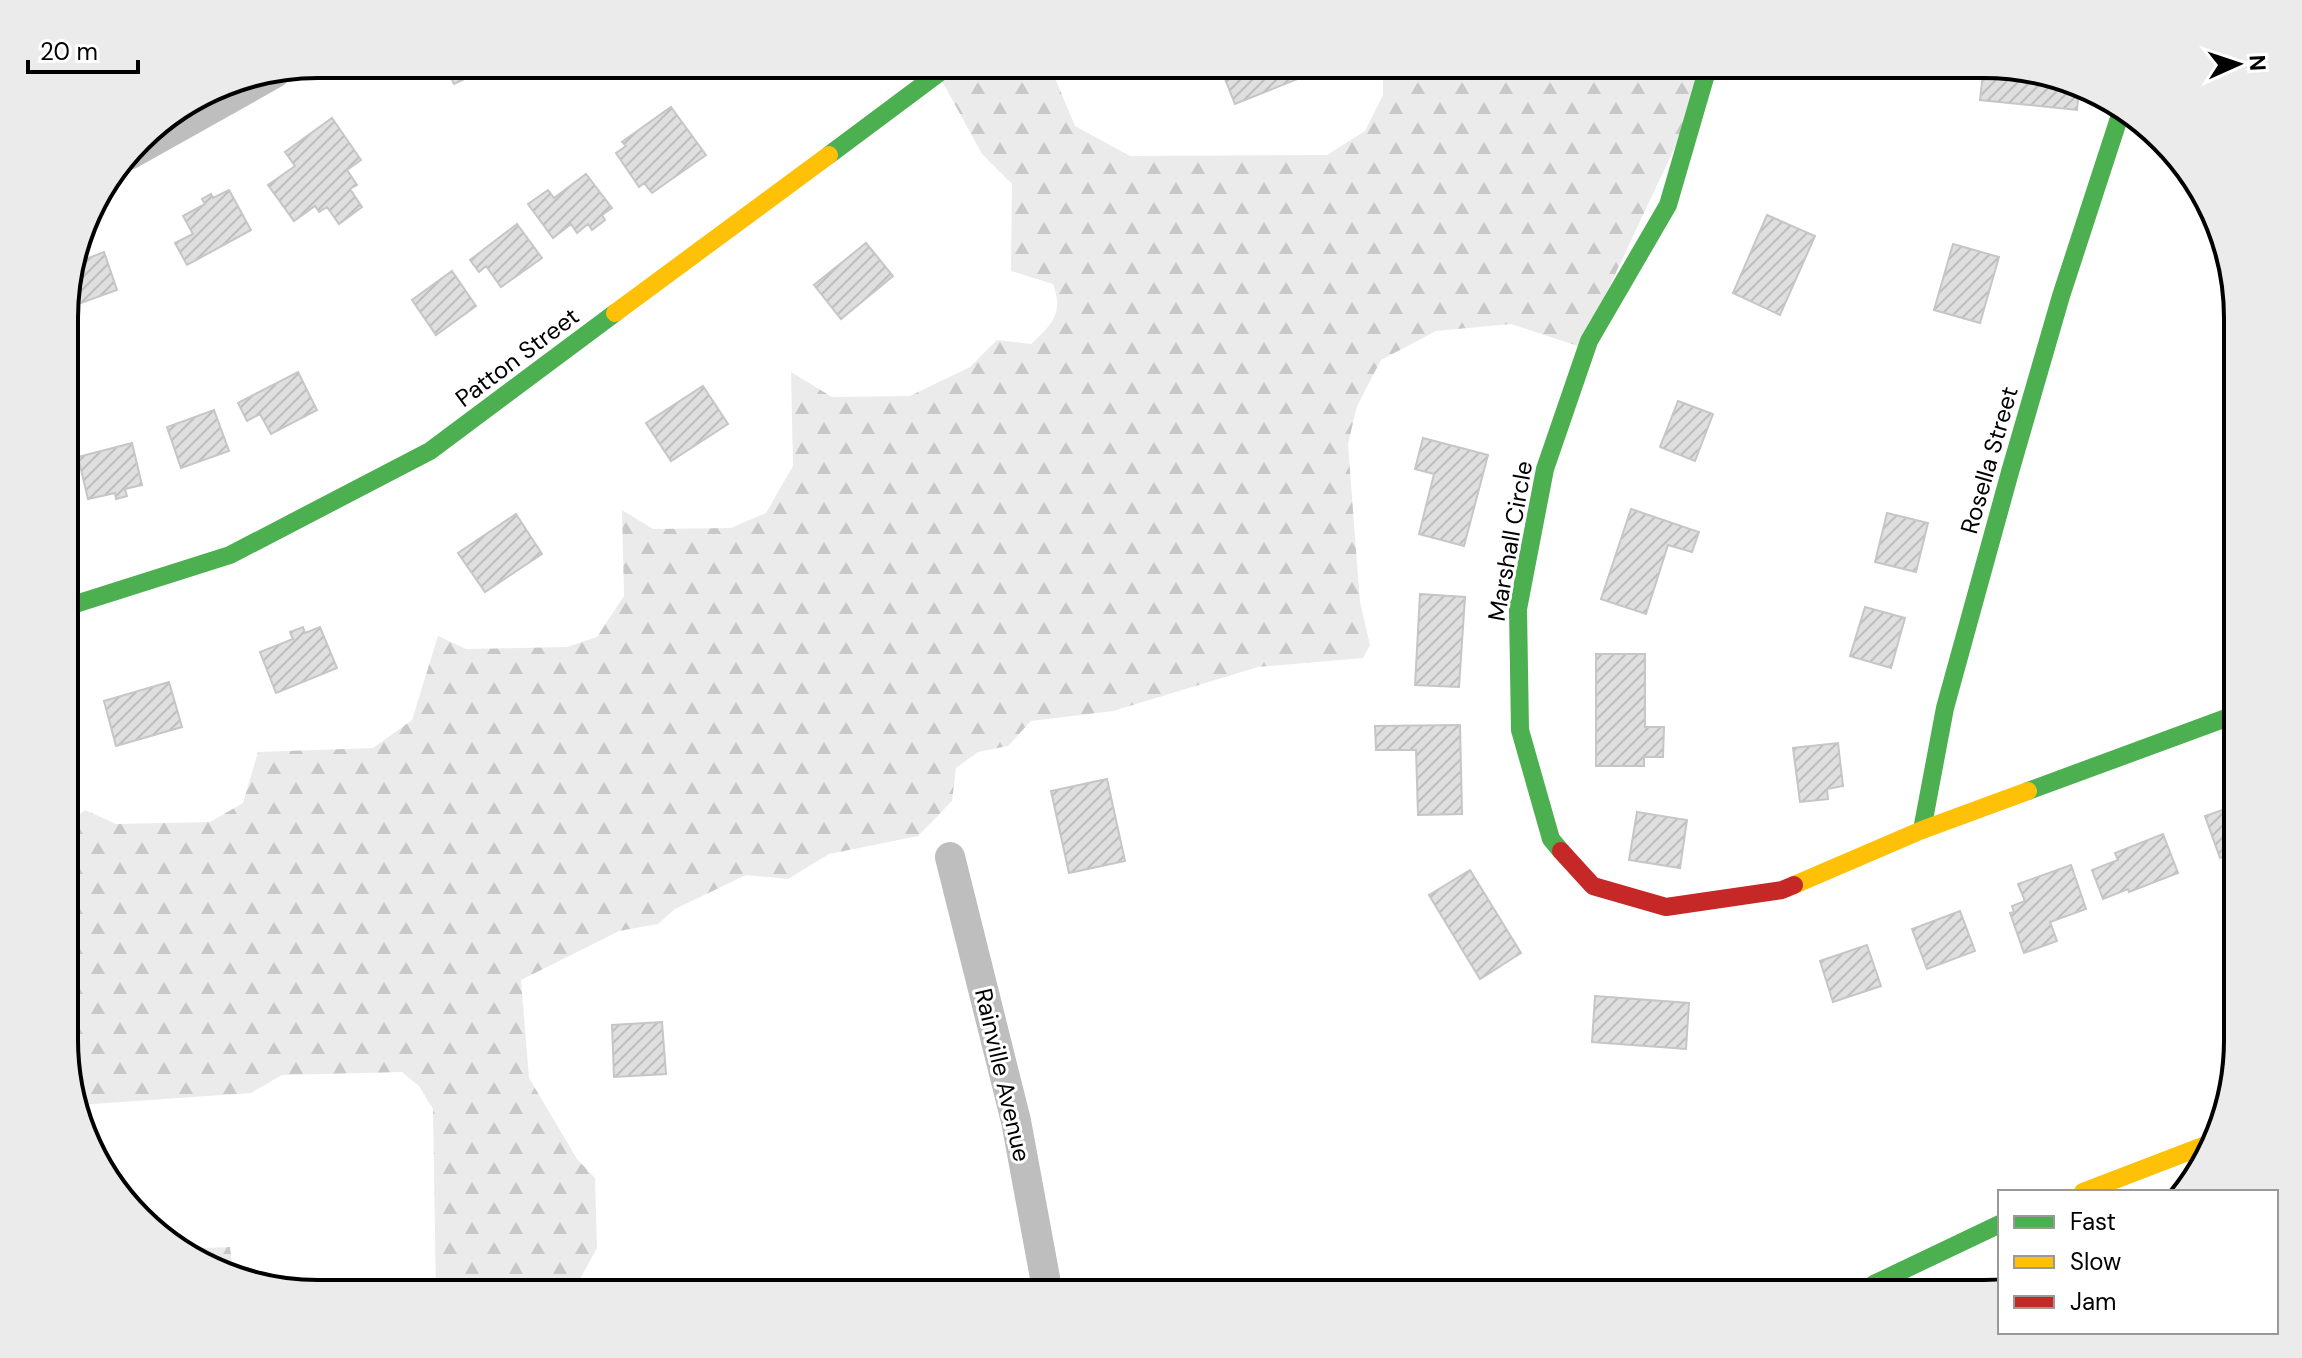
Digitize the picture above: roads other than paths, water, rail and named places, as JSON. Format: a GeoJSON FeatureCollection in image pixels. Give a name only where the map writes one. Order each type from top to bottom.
{"type":"FeatureCollection","features":[{"type":"Feature","properties":{"kind":"street","name":"Marshall Circle"},"geometry":{"type":"LineString","coordinates":[[1705,78],[1668,205],[1589,341],[1545,469],[1518,609],[1520,730],[1551,839],[1593,886],[1666,907],[1782,890],[1922,830],[2223,719]]}},
{"type":"Feature","properties":{"kind":"street","name":"Patton Street"},"geometry":{"type":"LineString","coordinates":[[78,603],[230,555],[430,451],[931,79]]}},
{"type":"Feature","properties":{"kind":"street"},"geometry":{"type":"LineString","coordinates":[[162,136],[245,90]]}},
{"type":"Feature","properties":{"kind":"street","name":"Rosella Street"},"geometry":{"type":"LineString","coordinates":[[1922,830],[1945,708],[2010,472],[2061,296],[2118,120]]}},
{"type":"Feature","properties":{"kind":"street","name":"Rainville Avenue"},"geometry":{"type":"LineString","coordinates":[[950,857],[1016,1121],[1045,1280]]}},
{"type":"Feature","properties":{"kind":"street"},"geometry":{"type":"LineString","coordinates":[[2088,1190],[2198,1148]]}},
{"type":"Feature","properties":{"kind":"street"},"geometry":{"type":"LineString","coordinates":[[1885,1279],[1998,1228]]}}]}
